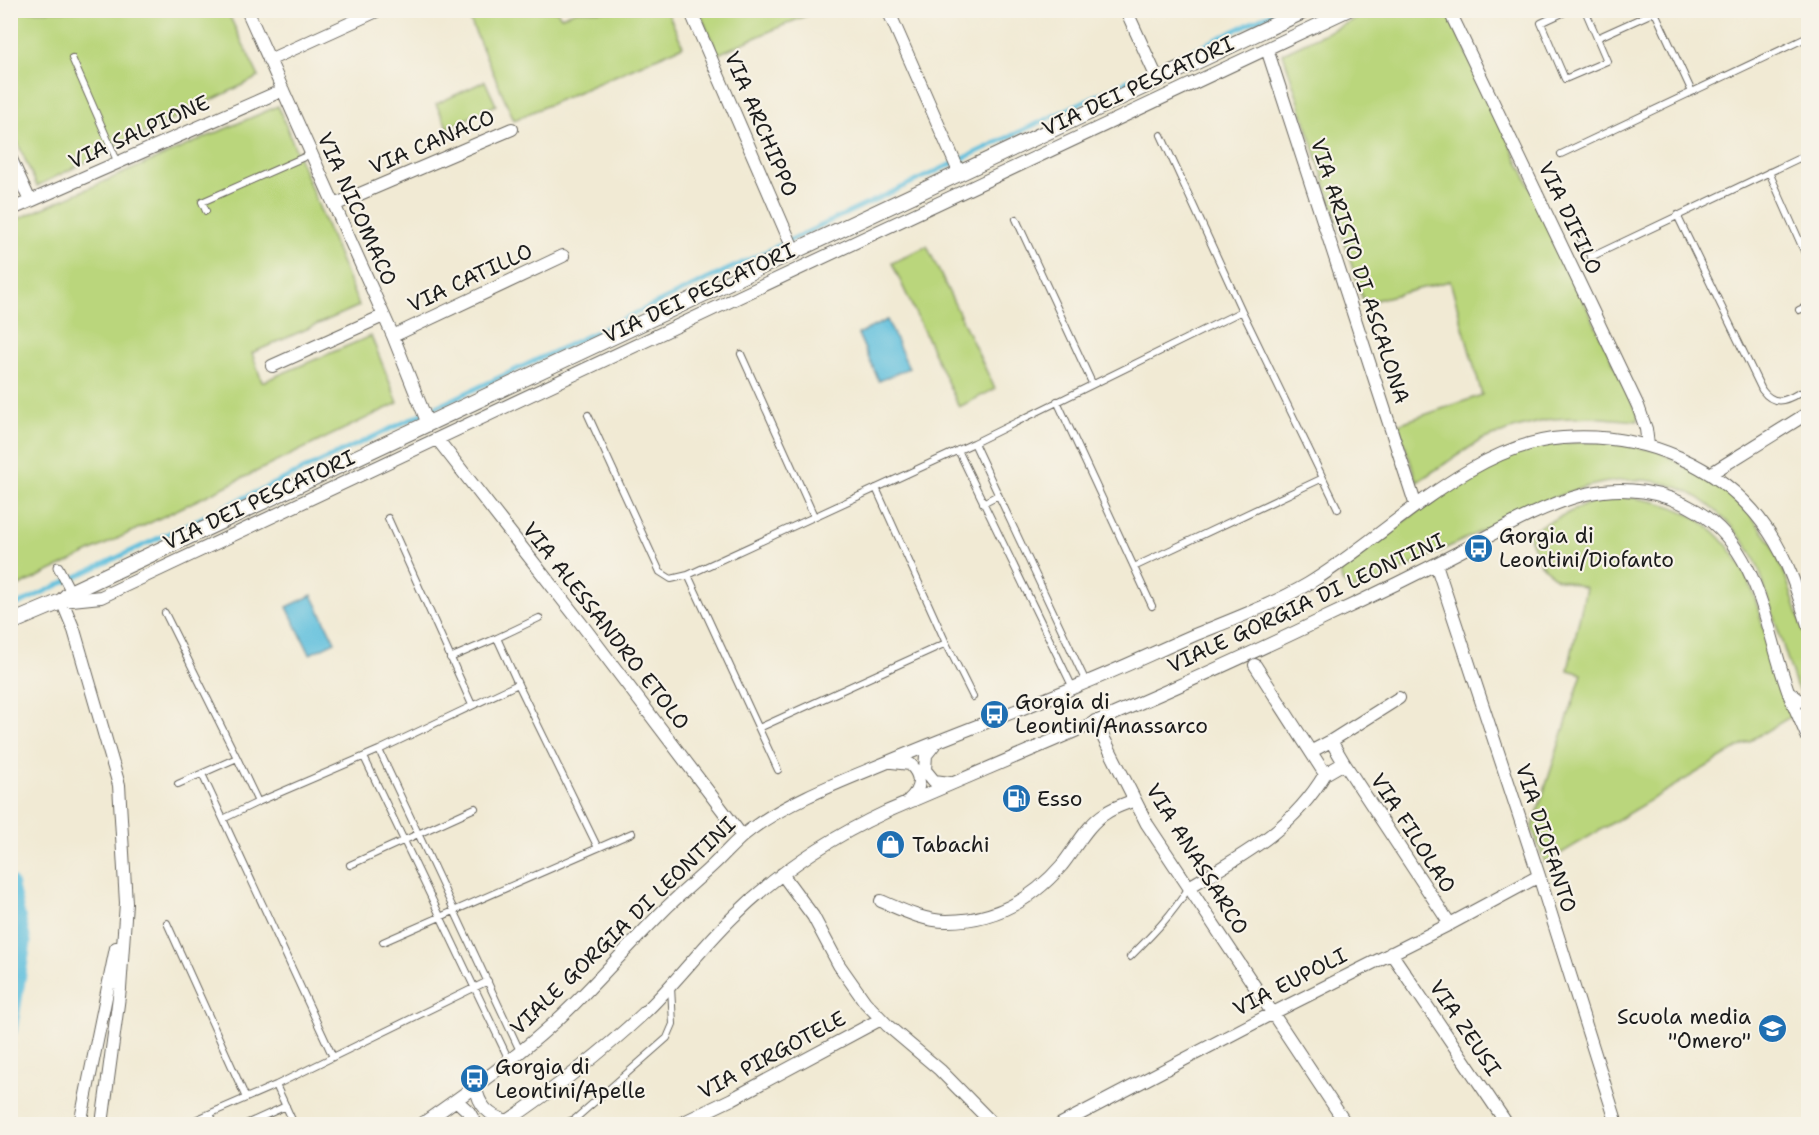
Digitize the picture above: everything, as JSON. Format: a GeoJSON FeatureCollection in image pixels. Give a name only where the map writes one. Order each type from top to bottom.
{"type":"FeatureCollection","features":[{"type":"Feature","properties":{"kind":"street","name":"VIA NICOMACO"},"geometry":{"type":"LineString","coordinates":[[247,10],[393,336],[425,416]]}},
{"type":"Feature","properties":{"kind":"street"},"geometry":{"type":"LineString","coordinates":[[269,60],[379,10]]}},
{"type":"Feature","properties":{"kind":"street","name":"VIA ARCHIPPO"},"geometry":{"type":"LineString","coordinates":[[690,10],[794,250]]}},
{"type":"Feature","properties":{"kind":"street"},"geometry":{"type":"LineString","coordinates":[[888,10],[957,166]]}},
{"type":"Feature","properties":{"kind":"street"},"geometry":{"type":"LineString","coordinates":[[1126,10],[1156,76]]}},
{"type":"Feature","properties":{"kind":"street","name":"VIA DEI PESCATORI"},"geometry":{"type":"LineString","coordinates":[[10,623],[425,416],[794,250],[957,166],[1306,10]]}},
{"type":"Feature","properties":{"kind":"street","name":"VIA DEI PESCATORI"},"geometry":{"type":"LineString","coordinates":[[67,593],[101,597],[1349,10]]}},
{"type":"Feature","properties":{"kind":"street","name":"VIA DIFILO"},"geometry":{"type":"LineString","coordinates":[[1449,10],[1638,406],[1646,429],[1648,445]]}},
{"type":"Feature","properties":{"kind":"street","name":"VIA ARISTO DI ASCALONA"},"geometry":{"type":"LineString","coordinates":[[1267,49],[1416,506]]}},
{"type":"Feature","properties":{"kind":"street","name":"VIA SALPIONE"},"geometry":{"type":"LineString","coordinates":[[10,210],[283,90]]}},
{"type":"Feature","properties":{"kind":"street","name":"VIA CANACO"},"geometry":{"type":"LineString","coordinates":[[334,205],[512,129]]}},
{"type":"Feature","properties":{"kind":"street"},"geometry":{"type":"LineString","coordinates":[[10,157],[30,201]]}},
{"type":"Feature","properties":{"kind":"street","name":"VIA CATILLO"},"geometry":{"type":"LineString","coordinates":[[393,336],[563,256]]}},
{"type":"Feature","properties":{"kind":"street"},"geometry":{"type":"LineString","coordinates":[[272,366],[383,316]]}},
{"type":"Feature","properties":{"kind":"street"},"geometry":{"type":"LineString","coordinates":[[1710,474],[1809,413]]}},
{"type":"Feature","properties":{"kind":"street","name":"VIALE GORGIA DI LEONTINI"},"geometry":{"type":"LineString","coordinates":[[422,1125],[510,1062],[570,1008],[663,911],[742,836],[769,818],[940,740],[1086,683],[1292,592],[1324,573],[1440,489],[1486,462],[1533,442],[1565,437],[1584,437],[1648,445],[1684,459],[1710,474],[1748,507],[1769,531],[1787,565],[1809,626]]}},
{"type":"Feature","properties":{"kind":"street","name":"VIA ALESSANDRO ETOLO"},"geometry":{"type":"LineString","coordinates":[[438,440],[580,622],[742,836]]}},
{"type":"Feature","properties":{"kind":"street","name":"VIALE GORGIA DI LEONTINI"},"geometry":{"type":"LineString","coordinates":[[505,1123],[579,1069],[642,1015],[731,918],[782,874],[852,828],[1267,646],[1516,523],[1579,496],[1624,490],[1664,496],[1693,509],[1725,535],[1738,551],[1754,581],[1788,691],[1807,728]]}},
{"type":"Feature","properties":{"kind":"street","name":"VIA DIOFANTO"},"geometry":{"type":"LineString","coordinates":[[1436,564],[1539,876],[1617,1125]]}},
{"type":"Feature","properties":{"kind":"street"},"geometry":{"type":"LineString","coordinates":[[59,569],[67,593],[74,630],[119,785],[126,903],[120,989],[102,1125]]}},
{"type":"Feature","properties":{"kind":"street"},"geometry":{"type":"LineString","coordinates":[[1255,665],[1325,774]]}},
{"type":"Feature","properties":{"kind":"street"},"geometry":{"type":"LineString","coordinates":[[1788,691],[1798,700],[1809,701]]}},
{"type":"Feature","properties":{"kind":"street"},"geometry":{"type":"LineString","coordinates":[[1312,751],[1399,698]]}},
{"type":"Feature","properties":{"kind":"street","name":"VIA ANASSARCO"},"geometry":{"type":"LineString","coordinates":[[1095,721],[1147,824],[1346,1125]]}},
{"type":"Feature","properties":{"kind":"street"},"geometry":{"type":"LineString","coordinates":[[940,740],[926,755],[925,770],[934,781],[955,783]]}},
{"type":"Feature","properties":{"kind":"street","name":"VIA FILOLAO"},"geometry":{"type":"LineString","coordinates":[[1330,741],[1450,924]]}},
{"type":"Feature","properties":{"kind":"street"},"geometry":{"type":"LineString","coordinates":[[887,763],[897,761],[910,764],[918,776],[918,789],[906,803]]}},
{"type":"Feature","properties":{"kind":"street"},"geometry":{"type":"LineString","coordinates":[[1189,887],[1271,836],[1311,797],[1325,774],[1344,763]]}},
{"type":"Feature","properties":{"kind":"street"},"geometry":{"type":"LineString","coordinates":[[882,901],[911,914],[945,921],[978,918],[1008,909],[1035,890],[1060,867],[1090,826],[1105,813],[1135,800]]}},
{"type":"Feature","properties":{"kind":"street"},"geometry":{"type":"LineString","coordinates":[[782,874],[813,916],[850,982],[882,1019],[940,1070],[993,1125]]}},
{"type":"Feature","properties":{"kind":"street","name":"VIA EUPOLI"},"geometry":{"type":"LineString","coordinates":[[1061,1125],[1272,1013],[1450,924],[1539,876]]}},
{"type":"Feature","properties":{"kind":"street"},"geometry":{"type":"LineString","coordinates":[[80,1125],[126,903]]}},
{"type":"Feature","properties":{"kind":"street","name":"VIA ZEUSI"},"geometry":{"type":"LineString","coordinates":[[1391,953],[1507,1125]]}},
{"type":"Feature","properties":{"kind":"street","name":"VIA PIRGOTELE"},"geometry":{"type":"LineString","coordinates":[[680,1125],[882,1019]]}},
{"type":"Feature","properties":{"kind":"street"},"geometry":{"type":"LineString","coordinates":[[476,1087],[479,1098],[488,1112],[505,1123]]}},
{"type":"Feature","properties":{"kind":"street"},"geometry":{"type":"LineString","coordinates":[[456,1100],[469,1112],[476,1125]]}},
{"type":"Feature","properties":{"kind":"lane"},"geometry":{"type":"LineString","coordinates":[[1569,10],[1541,23],[1565,79],[1607,61],[1585,10]]}},
{"type":"Feature","properties":{"kind":"lane"},"geometry":{"type":"LineString","coordinates":[[1597,38],[1656,11],[1692,92]]}},
{"type":"Feature","properties":{"kind":"lane"},"geometry":{"type":"LineString","coordinates":[[1561,154],[1809,38]]}},
{"type":"Feature","properties":{"kind":"lane"},"geometry":{"type":"LineString","coordinates":[[72,58],[118,163]]}},
{"type":"Feature","properties":{"kind":"lane"},"geometry":{"type":"LineString","coordinates":[[1161,135],[1242,311],[1338,509]]}},
{"type":"Feature","properties":{"kind":"lane"},"geometry":{"type":"LineString","coordinates":[[206,211],[201,202],[311,154]]}},
{"type":"Feature","properties":{"kind":"lane"},"geometry":{"type":"LineString","coordinates":[[1581,240],[1591,257],[1809,154]]}},
{"type":"Feature","properties":{"kind":"lane"},"geometry":{"type":"LineString","coordinates":[[1769,172],[1809,260]]}},
{"type":"Feature","properties":{"kind":"lane"},"geometry":{"type":"LineString","coordinates":[[1677,215],[1762,390],[1769,398],[1778,402],[1788,400],[1799,393]]}},
{"type":"Feature","properties":{"kind":"lane"},"geometry":{"type":"LineString","coordinates":[[1016,219],[1092,384]]}},
{"type":"Feature","properties":{"kind":"lane"},"geometry":{"type":"LineString","coordinates":[[1800,310],[1809,306]]}},
{"type":"Feature","properties":{"kind":"lane"},"geometry":{"type":"LineString","coordinates":[[588,415],[660,572],[671,579],[688,575],[974,443],[1242,311]]}},
{"type":"Feature","properties":{"kind":"lane"},"geometry":{"type":"LineString","coordinates":[[741,354],[814,516]]}},
{"type":"Feature","properties":{"kind":"lane"},"geometry":{"type":"LineString","coordinates":[[1057,401],[1152,606]]}},
{"type":"Feature","properties":{"kind":"lane"},"geometry":{"type":"LineString","coordinates":[[974,443],[1086,683]]}},
{"type":"Feature","properties":{"kind":"lane"},"geometry":{"type":"LineString","coordinates":[[958,450],[1073,688]]}},
{"type":"Feature","properties":{"kind":"lane"},"geometry":{"type":"LineString","coordinates":[[1134,567],[1323,478]]}},
{"type":"Feature","properties":{"kind":"lane"},"geometry":{"type":"LineString","coordinates":[[876,488],[973,698]]}},
{"type":"Feature","properties":{"kind":"lane"},"geometry":{"type":"LineString","coordinates":[[983,502],[998,495]]}},
{"type":"Feature","properties":{"kind":"lane"},"geometry":{"type":"LineString","coordinates":[[388,518],[472,705]]}},
{"type":"Feature","properties":{"kind":"lane"},"geometry":{"type":"LineString","coordinates":[[1011,560],[1025,553]]}},
{"type":"Feature","properties":{"kind":"lane"},"geometry":{"type":"LineString","coordinates":[[688,575],[778,770]]}},
{"type":"Feature","properties":{"kind":"lane"},"geometry":{"type":"LineString","coordinates":[[1037,613],[1051,607]]}},
{"type":"Feature","properties":{"kind":"lane"},"geometry":{"type":"LineString","coordinates":[[165,613],[258,802]]}},
{"type":"Feature","properties":{"kind":"lane"},"geometry":{"type":"LineString","coordinates":[[450,658],[539,618]]}},
{"type":"Feature","properties":{"kind":"lane"},"geometry":{"type":"LineString","coordinates":[[497,638],[598,848]]}},
{"type":"Feature","properties":{"kind":"lane"},"geometry":{"type":"LineString","coordinates":[[759,728],[946,643]]}},
{"type":"Feature","properties":{"kind":"lane"},"geometry":{"type":"LineString","coordinates":[[223,819],[364,757],[518,684]]}},
{"type":"Feature","properties":{"kind":"lane"},"geometry":{"type":"LineString","coordinates":[[379,750],[520,1051]]}},
{"type":"Feature","properties":{"kind":"lane"},"geometry":{"type":"LineString","coordinates":[[364,757],[510,1062]]}},
{"type":"Feature","properties":{"kind":"lane"},"geometry":{"type":"LineString","coordinates":[[178,784],[237,758]]}},
{"type":"Feature","properties":{"kind":"lane"},"geometry":{"type":"LineString","coordinates":[[202,774],[333,1057]]}},
{"type":"Feature","properties":{"kind":"lane"},"geometry":{"type":"LineString","coordinates":[[350,865],[475,808]]}},
{"type":"Feature","properties":{"kind":"lane"},"geometry":{"type":"LineString","coordinates":[[383,942],[632,833]]}},
{"type":"Feature","properties":{"kind":"lane"},"geometry":{"type":"LineString","coordinates":[[1130,957],[1161,926],[1189,887]]}},
{"type":"Feature","properties":{"kind":"lane"},"geometry":{"type":"LineString","coordinates":[[168,923],[246,1098]]}},
{"type":"Feature","properties":{"kind":"lane"},"geometry":{"type":"LineString","coordinates":[[186,1125],[276,1085],[488,981]]}},
{"type":"Feature","properties":{"kind":"lane"},"geometry":{"type":"LineString","coordinates":[[563,1125],[574,1119],[667,1038],[673,1024],[671,986]]}},
{"type":"Feature","properties":{"kind":"lane"},"geometry":{"type":"LineString","coordinates":[[276,1085],[294,1125]]}},
{"type":"Feature","properties":{"kind":"lane"},"geometry":{"type":"LineString","coordinates":[[246,1125],[286,1106]]}},
{"type":"Feature","properties":{"kind":"lane"},"geometry":{"type":"LineString","coordinates":[[210,1114],[215,1125]]}},
{"type":"Feature","properties":{"kind":"lane"},"geometry":{"type":"LineString","coordinates":[[505,1123],[544,1125]]}},
{"type":"Feature","properties":{"kind":"green space"},"geometry":{"type":"Polygon","coordinates":[[[10,11],[227,11],[259,77],[37,186],[11,128],[10,11]]]}},
{"type":"Feature","properties":{"kind":"green space"},"geometry":{"type":"Polygon","coordinates":[[[466,11],[557,11],[561,17],[576,11],[667,11],[683,46],[514,120],[466,11]]]}},
{"type":"Feature","properties":{"kind":"green space"},"geometry":{"type":"Polygon","coordinates":[[[699,11],[816,11],[718,54],[699,11]]]}},
{"type":"Feature","properties":{"kind":"green space"},"geometry":{"type":"Polygon","coordinates":[[[1372,11],[1447,11],[1638,415],[1637,421],[1592,417],[1552,419],[1516,428],[1481,440],[1417,482],[1398,424],[1482,395],[1450,281],[1364,303],[1283,53],[1372,11]]]}},
{"type":"Feature","properties":{"kind":"green space"},"geometry":{"type":"Polygon","coordinates":[[[485,81],[496,105],[448,128],[436,104],[485,81]]]}},
{"type":"Feature","properties":{"kind":"green space"},"geometry":{"type":"Polygon","coordinates":[[[278,106],[359,306],[252,353],[262,382],[371,336],[398,403],[11,590],[11,222],[278,106]]]}},
{"type":"Feature","properties":{"kind":"green space"},"geometry":{"type":"Polygon","coordinates":[[[927,246],[995,389],[959,407],[892,263],[927,246]]]}},
{"type":"Feature","properties":{"kind":"green space"},"geometry":{"type":"Polygon","coordinates":[[[1602,441],[1658,451],[1717,484],[1749,513],[1771,542],[1788,583],[1808,647],[1808,695],[1799,691],[1796,686],[1759,569],[1744,541],[1719,514],[1691,493],[1661,482],[1630,480],[1598,484],[1566,493],[1535,505],[1365,588],[1351,589],[1342,581],[1340,571],[1348,561],[1476,472],[1515,452],[1547,444],[1602,441]]]}},
{"type":"Feature","properties":{"kind":"green space"},"geometry":{"type":"Polygon","coordinates":[[[1619,497],[1642,499],[1682,510],[1699,520],[1728,546],[1740,564],[1752,591],[1790,717],[1545,863],[1532,828],[1582,674],[1568,670],[1586,588],[1555,578],[1540,563],[1527,532],[1587,504],[1619,497]]]}},
{"type":"Feature","properties":{"kind":"water"},"geometry":{"type":"Polygon","coordinates":[[[887,320],[909,368],[879,381],[858,334],[887,320]]]}},
{"type":"Feature","properties":{"kind":"water"},"geometry":{"type":"Polygon","coordinates":[[[312,595],[335,642],[310,654],[287,607],[312,595]]]}},
{"type":"Feature","properties":{"kind":"waterway"},"geometry":{"type":"LineString","coordinates":[[10,608],[1278,10]]}},
{"type":"Feature","properties":{"kind":"waterway"},"geometry":{"type":"LineString","coordinates":[[10,883],[24,942],[10,1030]]}},
{"type":"Feature","properties":{"kind":"place","name":"Gorgia di Leontini/Diofanto"},"geometry":{"type":"Point","coordinates":[1478,548]}},
{"type":"Feature","properties":{"kind":"place","name":"Gorgia di Leontini/Anassarco"},"geometry":{"type":"Point","coordinates":[994,714]}},
{"type":"Feature","properties":{"kind":"place","name":"Esso"},"geometry":{"type":"Point","coordinates":[1016,799]}},
{"type":"Feature","properties":{"kind":"place","name":"Tabachi"},"geometry":{"type":"Point","coordinates":[891,845]}},
{"type":"Feature","properties":{"kind":"place","name":"Scuola media \"Omero\""},"geometry":{"type":"Point","coordinates":[1772,1029]}},
{"type":"Feature","properties":{"kind":"place","name":"Gorgia di Leontini/Apelle"},"geometry":{"type":"Point","coordinates":[474,1079]}}]}
